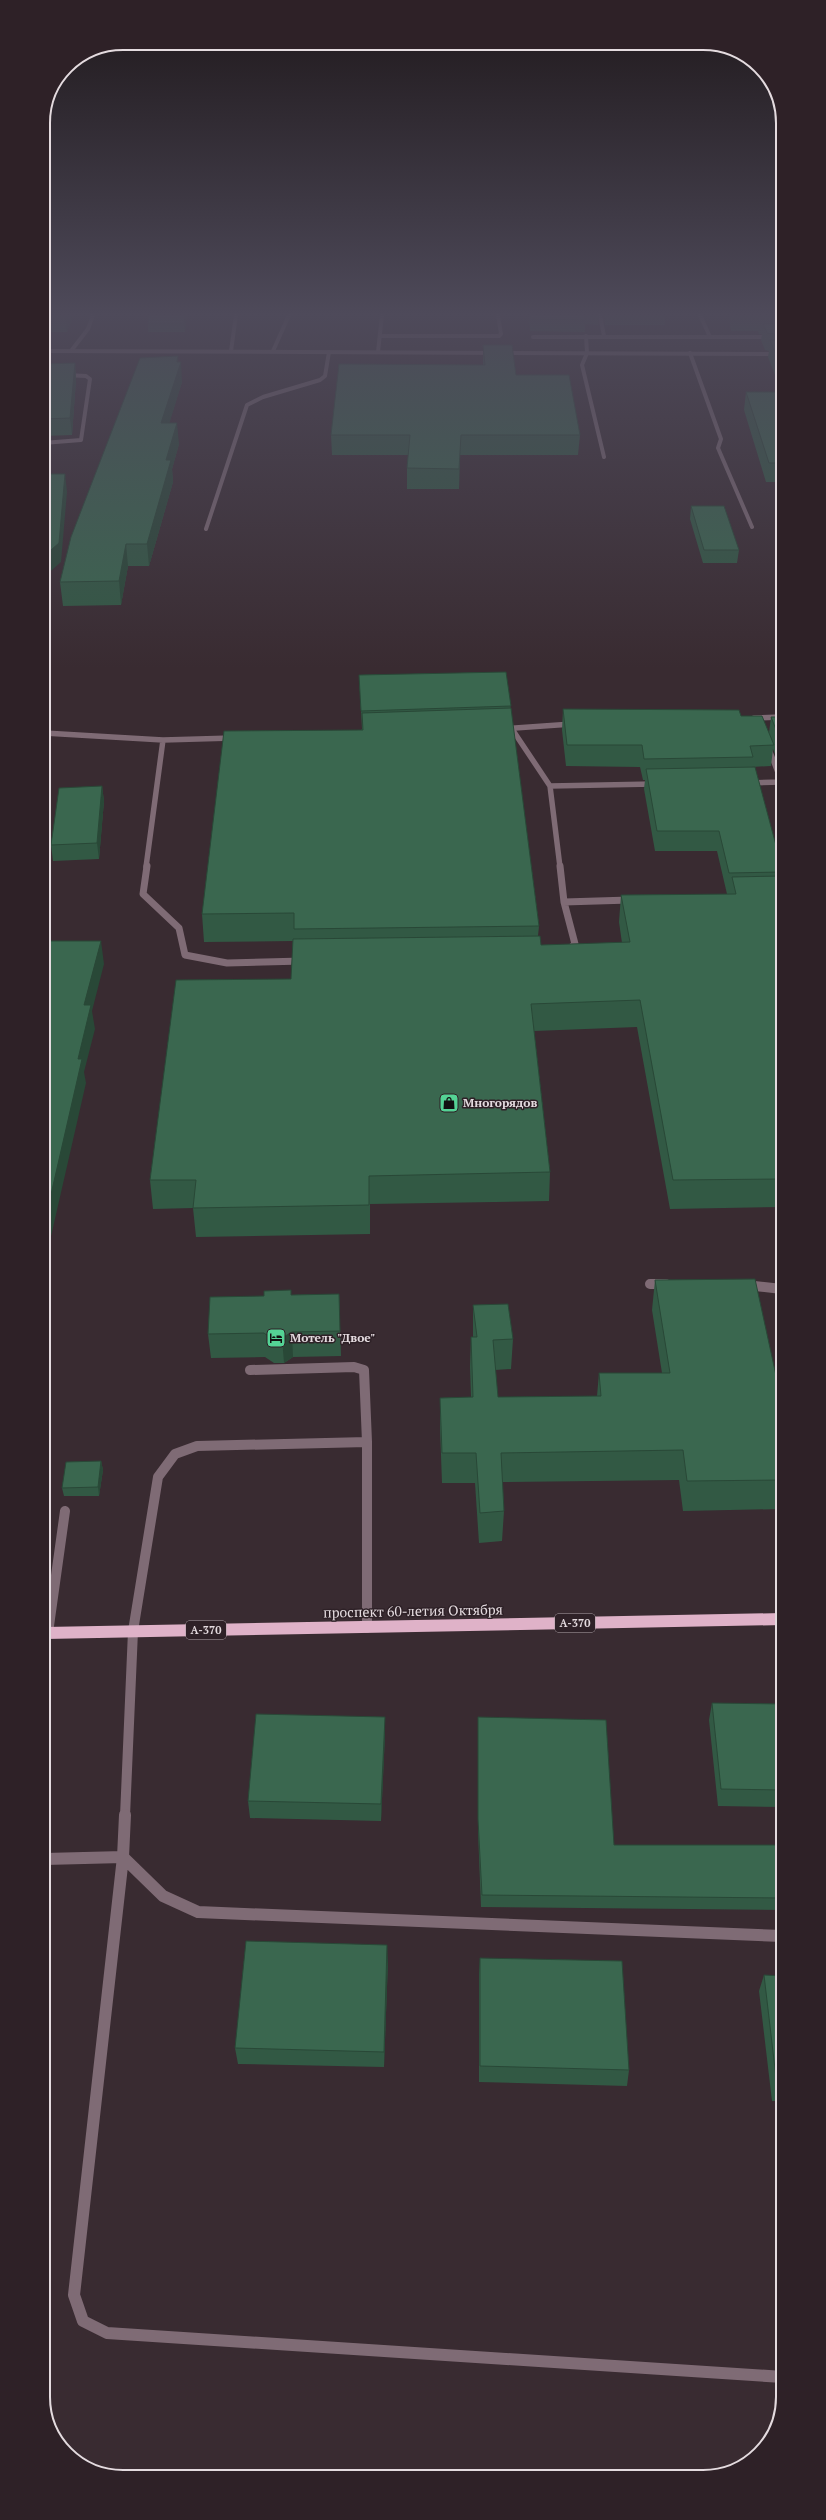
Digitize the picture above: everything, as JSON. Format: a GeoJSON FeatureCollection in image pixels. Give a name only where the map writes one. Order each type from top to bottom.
{"type":"FeatureCollection","features":[{"type":"Feature","properties":{"kind":"highway","name":"проспект 60-летия Октября"},"geometry":{"type":"LineString","coordinates":[[50,1633],[776,1619]]}},
{"type":"Feature","properties":{"kind":"street"},"geometry":{"type":"LineString","coordinates":[[50,442],[81,440],[82,433]]}},
{"type":"Feature","properties":{"kind":"street"},"geometry":{"type":"LineString","coordinates":[[206,529],[238,433]]}},
{"type":"Feature","properties":{"kind":"street"},"geometry":{"type":"LineString","coordinates":[[598,433],[604,457]]}},
{"type":"Feature","properties":{"kind":"street"},"geometry":{"type":"LineString","coordinates":[[719,433],[721,438],[718,448],[752,528]]}},
{"type":"Feature","properties":{"kind":"street"},"geometry":{"type":"LineString","coordinates":[[749,718],[776,717]]}},
{"type":"Feature","properties":{"kind":"street"},"geometry":{"type":"LineString","coordinates":[[757,718],[760,725]]}},
{"type":"Feature","properties":{"kind":"street"},"geometry":{"type":"LineString","coordinates":[[496,730],[577,724]]}},
{"type":"Feature","properties":{"kind":"street"},"geometry":{"type":"LineString","coordinates":[[512,729],[550,786],[564,902],[574,944],[563,954]]}},
{"type":"Feature","properties":{"kind":"street"},"geometry":{"type":"LineString","coordinates":[[50,733],[163,740],[242,737]]}},
{"type":"Feature","properties":{"kind":"street"},"geometry":{"type":"LineString","coordinates":[[765,739],[776,768]]}},
{"type":"Feature","properties":{"kind":"street"},"geometry":{"type":"LineString","coordinates":[[163,740],[143,894],[179,928],[185,955],[198,960],[217,962],[312,961]]}},
{"type":"Feature","properties":{"kind":"street"},"geometry":{"type":"LineString","coordinates":[[741,783],[776,781]]}},
{"type":"Feature","properties":{"kind":"street"},"geometry":{"type":"LineString","coordinates":[[550,786],[662,784]]}},
{"type":"Feature","properties":{"kind":"street"},"geometry":{"type":"LineString","coordinates":[[564,902],[642,900]]}},
{"type":"Feature","properties":{"kind":"street"},"geometry":{"type":"LineString","coordinates":[[650,1284],[674,1284]]}},
{"type":"Feature","properties":{"kind":"street"},"geometry":{"type":"LineString","coordinates":[[738,1285],[776,1288]]}},
{"type":"Feature","properties":{"kind":"street"},"geometry":{"type":"LineString","coordinates":[[250,1370],[354,1367],[364,1370],[367,1442],[367,1628]]}},
{"type":"Feature","properties":{"kind":"street"},"geometry":{"type":"LineString","coordinates":[[367,1442],[197,1446],[175,1454],[158,1477],[133,1631],[123,1857],[74,2295],[83,2321],[107,2333],[776,2377]]}},
{"type":"Feature","properties":{"kind":"street"},"geometry":{"type":"LineString","coordinates":[[50,1607],[65,1511]]}},
{"type":"Feature","properties":{"kind":"street"},"geometry":{"type":"LineString","coordinates":[[50,1859],[123,1857],[163,1896],[198,1912],[776,1936]]}},
{"type":"Feature","properties":{"kind":"building"},"geometry":{"type":"Polygon","coordinates":[[[111,433],[174,433],[166,460],[171,460],[147,544],[126,544],[119,581],[60,582],[71,537],[111,433]]]}},
{"type":"Feature","properties":{"kind":"building"},"geometry":{"type":"Polygon","coordinates":[[[331,433],[580,433],[580,435],[461,435],[459,469],[407,468],[410,435],[331,435],[331,433]]]}},
{"type":"Feature","properties":{"kind":"building"},"geometry":{"type":"Polygon","coordinates":[[[759,433],[776,433],[776,463],[769,463],[759,433]]]}},
{"type":"Feature","properties":{"kind":"building"},"geometry":{"type":"Polygon","coordinates":[[[50,474],[65,474],[59,543],[50,551],[50,474]]]}},
{"type":"Feature","properties":{"kind":"building"},"geometry":{"type":"Polygon","coordinates":[[[691,506],[724,506],[739,550],[704,550],[691,506]]]}},
{"type":"Feature","properties":{"kind":"building"},"geometry":{"type":"Polygon","coordinates":[[[506,672],[511,706],[361,711],[359,675],[506,672]]]}},
{"type":"Feature","properties":{"kind":"building"},"geometry":{"type":"Polygon","coordinates":[[[511,708],[539,926],[294,929],[294,913],[202,914],[224,731],[363,730],[362,713],[511,708]]]}},
{"type":"Feature","properties":{"kind":"building"},"geometry":{"type":"Polygon","coordinates":[[[563,709],[739,710],[741,716],[762,716],[774,745],[750,746],[753,757],[644,759],[642,745],[567,745],[563,709]]]}},
{"type":"Feature","properties":{"kind":"building"},"geometry":{"type":"Polygon","coordinates":[[[771,717],[776,717],[776,730],[771,717]]]}},
{"type":"Feature","properties":{"kind":"building"},"geometry":{"type":"Polygon","coordinates":[[[755,767],[776,845],[776,872],[729,873],[719,831],[657,831],[646,769],[755,767]]]}},
{"type":"Feature","properties":{"kind":"building"},"geometry":{"type":"Polygon","coordinates":[[[102,786],[97,843],[51,845],[59,788],[102,786]]]}},
{"type":"Feature","properties":{"kind":"building"},"geometry":{"type":"Polygon","coordinates":[[[776,876],[776,1179],[673,1180],[640,1000],[531,1004],[550,1172],[369,1176],[369,1205],[193,1208],[196,1180],[150,1180],[176,980],[291,979],[293,939],[540,936],[541,945],[630,942],[621,895],[736,894],[732,877],[776,876]]]}},
{"type":"Feature","properties":{"kind":"building"},"geometry":{"type":"Polygon","coordinates":[[[50,941],[101,941],[84,1005],[91,1005],[78,1059],[82,1059],[50,1199],[50,941]]]}},
{"type":"Feature","properties":{"kind":"building"},"geometry":{"type":"Polygon","coordinates":[[[755,1279],[776,1375],[776,1480],[687,1481],[683,1450],[501,1453],[504,1511],[480,1513],[476,1453],[442,1453],[440,1398],[473,1397],[471,1337],[477,1337],[473,1305],[508,1304],[513,1339],[493,1340],[498,1397],[601,1396],[599,1373],[670,1373],[655,1280],[755,1279]]]}},
{"type":"Feature","properties":{"kind":"building"},"geometry":{"type":"Polygon","coordinates":[[[291,1290],[291,1295],[339,1294],[340,1331],[292,1332],[282,1338],[272,1339],[264,1333],[208,1334],[210,1297],[264,1296],[264,1291],[291,1290]]]}},
{"type":"Feature","properties":{"kind":"building"},"geometry":{"type":"Polygon","coordinates":[[[101,1461],[98,1487],[62,1488],[66,1462],[101,1461]]]}},
{"type":"Feature","properties":{"kind":"building"},"geometry":{"type":"Polygon","coordinates":[[[712,1703],[776,1704],[776,1790],[721,1789],[712,1703]]]}},
{"type":"Feature","properties":{"kind":"building"},"geometry":{"type":"Polygon","coordinates":[[[256,1714],[385,1717],[381,1804],[248,1801],[256,1714]]]}},
{"type":"Feature","properties":{"kind":"building"},"geometry":{"type":"Polygon","coordinates":[[[478,1717],[606,1720],[614,1845],[776,1845],[776,1898],[482,1895],[478,1819],[478,1717]]]}},
{"type":"Feature","properties":{"kind":"building"},"geometry":{"type":"Polygon","coordinates":[[[246,1941],[387,1945],[384,2052],[235,2048],[246,1941]]]}},
{"type":"Feature","properties":{"kind":"building"},"geometry":{"type":"Polygon","coordinates":[[[480,1958],[622,1961],[629,2070],[480,2066],[480,1958]]]}},
{"type":"Feature","properties":{"kind":"building"},"geometry":{"type":"Polygon","coordinates":[[[764,1975],[776,1976],[776,2077],[764,1975]]]}},
{"type":"Feature","properties":{"kind":"place","name":"Многорядов"},"geometry":{"type":"Point","coordinates":[449,1103]}},
{"type":"Feature","properties":{"kind":"place","name":"Мотель \"Двое\""},"geometry":{"type":"Point","coordinates":[276,1338]}}]}
